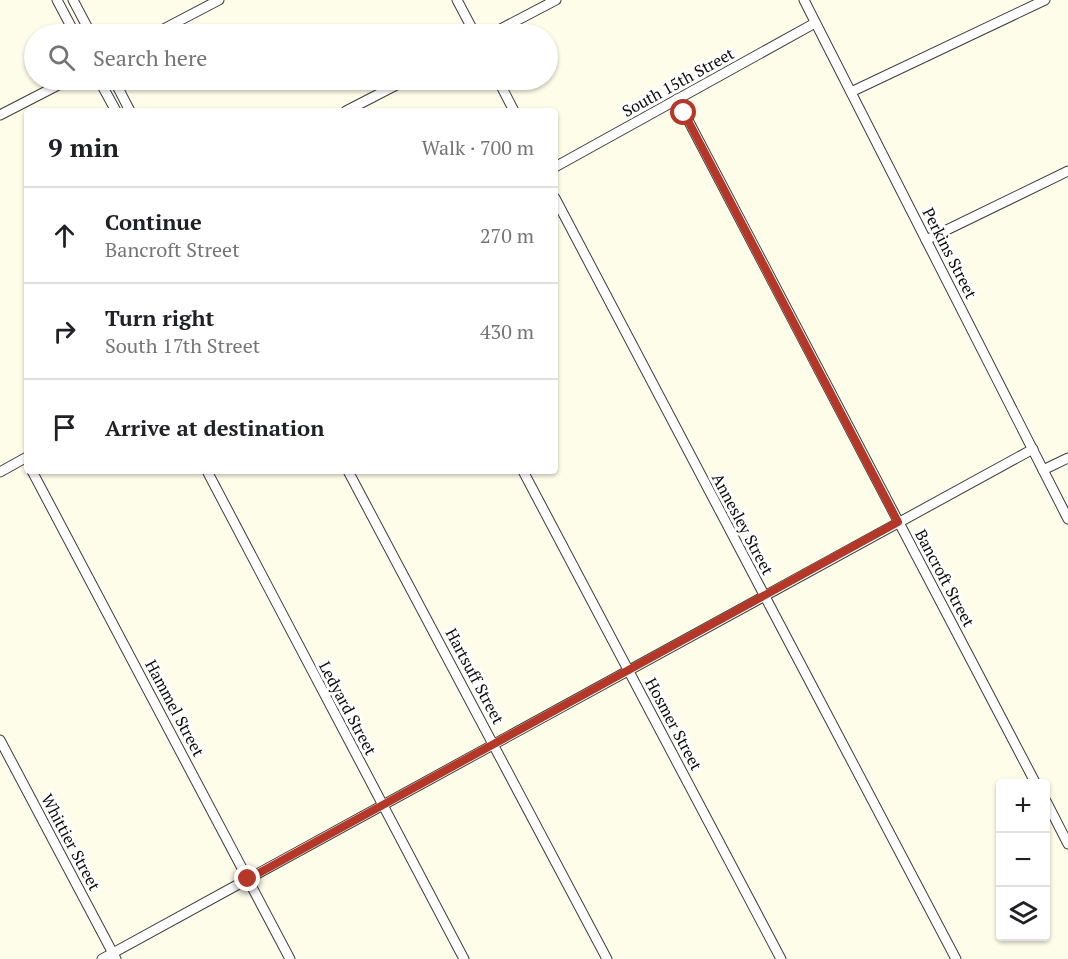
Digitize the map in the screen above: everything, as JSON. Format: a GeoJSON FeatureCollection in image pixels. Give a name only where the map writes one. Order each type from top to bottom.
{"type":"FeatureCollection","features":[{"type":"Feature","properties":{"kind":"street"},"geometry":{"type":"LineString","coordinates":[[57,0],[70,24]]}},
{"type":"Feature","properties":{"kind":"street"},"geometry":{"type":"LineString","coordinates":[[73,0],[86,24]]}},
{"type":"Feature","properties":{"kind":"street"},"geometry":{"type":"LineString","coordinates":[[173,24],[219,0]]}},
{"type":"Feature","properties":{"kind":"street"},"geometry":{"type":"LineString","coordinates":[[457,0],[470,24]]}},
{"type":"Feature","properties":{"kind":"street"},"geometry":{"type":"LineString","coordinates":[[510,24],[556,0]]}},
{"type":"Feature","properties":{"kind":"street","name":"Perkins Street"},"geometry":{"type":"LineString","coordinates":[[804,0],[1068,519]]}},
{"type":"Feature","properties":{"kind":"street"},"geometry":{"type":"LineString","coordinates":[[851,92],[1045,0]]}},
{"type":"Feature","properties":{"kind":"street","name":"South 15th Street"},"geometry":{"type":"LineString","coordinates":[[558,165],[816,23]]}},
{"type":"Feature","properties":{"kind":"street"},"geometry":{"type":"LineString","coordinates":[[0,115],[49,90]]}},
{"type":"Feature","properties":{"kind":"street"},"geometry":{"type":"LineString","coordinates":[[104,90],[114,108]]}},
{"type":"Feature","properties":{"kind":"street"},"geometry":{"type":"LineString","coordinates":[[119,90],[128,108]]}},
{"type":"Feature","properties":{"kind":"street"},"geometry":{"type":"LineString","coordinates":[[352,108],[387,90]]}},
{"type":"Feature","properties":{"kind":"street"},"geometry":{"type":"LineString","coordinates":[[503,90],[512,108]]}},
{"type":"Feature","properties":{"kind":"street","name":"Bancroft Street"},"geometry":{"type":"LineString","coordinates":[[677,99],[1034,779]]}},
{"type":"Feature","properties":{"kind":"street"},"geometry":{"type":"LineString","coordinates":[[926,240],[1068,171]]}},
{"type":"Feature","properties":{"kind":"street","name":"Annesley Street"},"geometry":{"type":"LineString","coordinates":[[558,204],[956,959]]}},
{"type":"Feature","properties":{"kind":"street"},"geometry":{"type":"LineString","coordinates":[[102,959],[114,956],[248,879],[628,669],[1033,449]]}},
{"type":"Feature","properties":{"kind":"street"},"geometry":{"type":"LineString","coordinates":[[1043,470],[1068,458]]}},
{"type":"Feature","properties":{"kind":"street"},"geometry":{"type":"LineString","coordinates":[[0,472],[24,460]]}},
{"type":"Feature","properties":{"kind":"street","name":"Hammel Street"},"geometry":{"type":"LineString","coordinates":[[34,474],[290,959]]}},
{"type":"Feature","properties":{"kind":"street","name":"Ledyard Street"},"geometry":{"type":"LineString","coordinates":[[209,474],[464,959]]}},
{"type":"Feature","properties":{"kind":"street","name":"Hartsuff Street"},"geometry":{"type":"LineString","coordinates":[[350,474],[607,959]]}},
{"type":"Feature","properties":{"kind":"street","name":"Hosmer Street"},"geometry":{"type":"LineString","coordinates":[[525,474],[781,959]]}},
{"type":"Feature","properties":{"kind":"street","name":"Whittier Street"},"geometry":{"type":"LineString","coordinates":[[0,740],[114,956]]}},
{"type":"Feature","properties":{"kind":"street"},"geometry":{"type":"LineString","coordinates":[[1050,809],[1068,844]]}},
{"type":"Feature","properties":{"kind":"route"},"geometry":{"type":"LineString","coordinates":[[248,879],[898,522],[684,113]]}}]}
